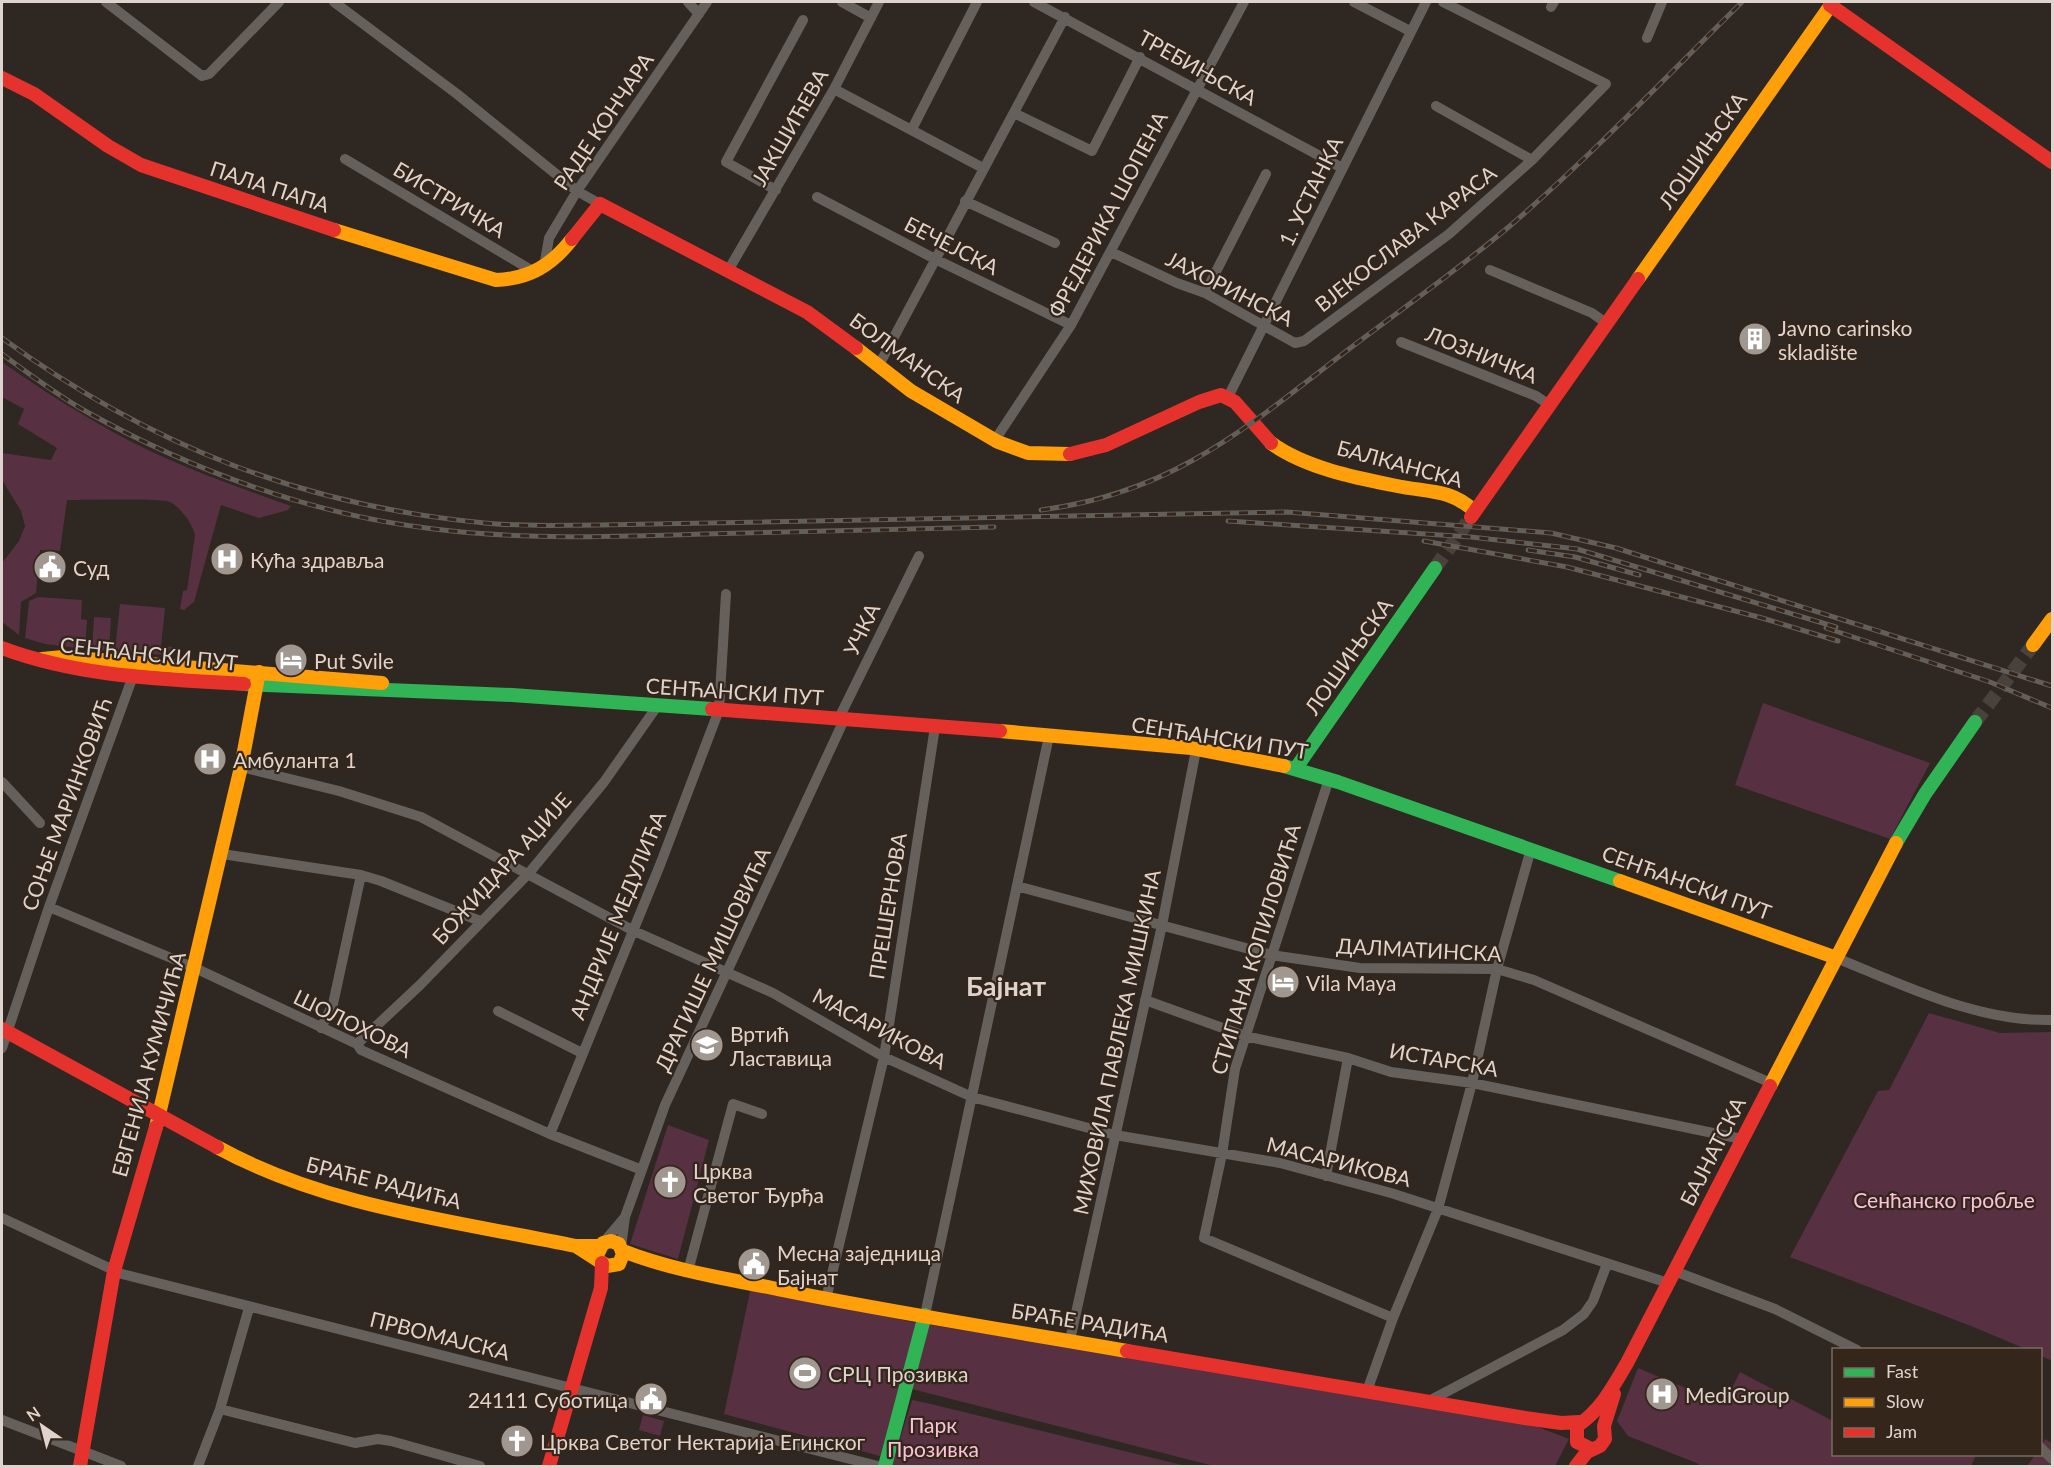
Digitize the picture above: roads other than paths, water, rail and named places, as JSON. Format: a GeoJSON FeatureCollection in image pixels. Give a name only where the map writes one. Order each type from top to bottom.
{"type":"FeatureCollection","features":[{"type":"Feature","properties":{"kind":"street"},"geometry":{"type":"LineString","coordinates":[[106,2],[202,76],[209,74],[279,2]]}},
{"type":"Feature","properties":{"kind":"street","name":"БОЛМАНСКА"},"geometry":{"type":"LineString","coordinates":[[334,2],[457,94],[577,191],[729,269],[836,331],[878,367],[936,408],[995,440],[1027,453],[1072,454],[1107,446],[1212,398],[1228,397]]}},
{"type":"Feature","properties":{"kind":"street"},"geometry":{"type":"LineString","coordinates":[[688,2],[699,14]]}},
{"type":"Feature","properties":{"kind":"street","name":"РАДЕ КОНЧАРА"},"geometry":{"type":"LineString","coordinates":[[540,270],[549,238],[577,191],[707,2]]}},
{"type":"Feature","properties":{"kind":"street"},"geometry":{"type":"LineString","coordinates":[[842,2],[871,18]]}},
{"type":"Feature","properties":{"kind":"street","name":"ЈАКШИЋЕВА"},"geometry":{"type":"LineString","coordinates":[[729,269],[834,88],[879,2]]}},
{"type":"Feature","properties":{"kind":"street"},"geometry":{"type":"LineString","coordinates":[[912,129],[977,2]]}},
{"type":"Feature","properties":{"kind":"street","name":"ТРЕБИЊСКА"},"geometry":{"type":"LineString","coordinates":[[1034,2],[1140,57],[1342,168]]}},
{"type":"Feature","properties":{"kind":"street","name":"ФРЕДЕРИКА ШОПЕНА"},"geometry":{"type":"LineString","coordinates":[[995,440],[1071,325],[1244,2]]}},
{"type":"Feature","properties":{"kind":"street"},"geometry":{"type":"LineString","coordinates":[[1354,2],[1410,31]]}},
{"type":"Feature","properties":{"kind":"street","name":"1. УСТАНКА"},"geometry":{"type":"LineString","coordinates":[[1228,397],[1426,2]]}},
{"type":"Feature","properties":{"kind":"street","name":"ВЈЕКОСЛАВА КАРАСА"},"geometry":{"type":"LineString","coordinates":[[1299,343],[1389,281],[1432,247],[1532,159],[1606,84],[1443,2]]}},
{"type":"Feature","properties":{"kind":"street"},"geometry":{"type":"LineString","coordinates":[[1647,38],[1662,2]]}},
{"type":"Feature","properties":{"kind":"street"},"geometry":{"type":"LineString","coordinates":[[1831,3],[2052,162]]}},
{"type":"Feature","properties":{"kind":"street","name":"ЛОШИЊСКА"},"geometry":{"type":"LineString","coordinates":[[1472,514],[1831,3]]}},
{"type":"Feature","properties":{"kind":"street"},"geometry":{"type":"LineString","coordinates":[[878,367],[1065,17]]}},
{"type":"Feature","properties":{"kind":"street"},"geometry":{"type":"LineString","coordinates":[[776,190],[726,162],[803,20]]}},
{"type":"Feature","properties":{"kind":"street"},"geometry":{"type":"LineString","coordinates":[[1014,113],[1092,151],[1140,57]]}},
{"type":"Feature","properties":{"kind":"street","name":"ПАЛА ПАПА"},"geometry":{"type":"LineString","coordinates":[[2,78],[34,94],[108,146],[153,170],[496,280],[512,282],[540,270]]}},
{"type":"Feature","properties":{"kind":"street"},"geometry":{"type":"LineString","coordinates":[[834,88],[983,168]]}},
{"type":"Feature","properties":{"kind":"street","name":"ВЈЕКОСЛАВА КАРАСА"},"geometry":{"type":"LineString","coordinates":[[1436,106],[1532,159]]}},
{"type":"Feature","properties":{"kind":"street","name":"БИСТРИЧКА"},"geometry":{"type":"LineString","coordinates":[[345,159],[540,270]]}},
{"type":"Feature","properties":{"kind":"street"},"geometry":{"type":"LineString","coordinates":[[1204,293],[1266,174]]}},
{"type":"Feature","properties":{"kind":"street","name":"БЕЧЕЈСКА"},"geometry":{"type":"LineString","coordinates":[[817,197],[935,259],[1071,325]]}},
{"type":"Feature","properties":{"kind":"street"},"geometry":{"type":"LineString","coordinates":[[965,201],[1055,243]]}},
{"type":"Feature","properties":{"kind":"street"},"geometry":{"type":"LineString","coordinates":[[540,270],[561,254],[600,204]]}},
{"type":"Feature","properties":{"kind":"street","name":"ЈАХОРИНСКА"},"geometry":{"type":"LineString","coordinates":[[1111,252],[1204,293],[1264,328],[1299,343]]}},
{"type":"Feature","properties":{"kind":"street"},"geometry":{"type":"LineString","coordinates":[[1490,270],[1592,313],[1606,323]]}},
{"type":"Feature","properties":{"kind":"street","name":"ЛОЗНИЧКА"},"geometry":{"type":"LineString","coordinates":[[1401,342],[1536,396],[1548,404]]}},
{"type":"Feature","properties":{"kind":"street","name":"БАЛКАНСКА"},"geometry":{"type":"LineString","coordinates":[[1228,397],[1240,407],[1262,435],[1279,448],[1352,475],[1400,487],[1450,494],[1464,499],[1472,514]]}},
{"type":"Feature","properties":{"kind":"street","name":"УЧКА"},"geometry":{"type":"LineString","coordinates":[[841,720],[919,556]]}},
{"type":"Feature","properties":{"kind":"street","name":"ЛОШИЊСКА"},"geometry":{"type":"LineString","coordinates":[[1296,768],[1435,568]]}},
{"type":"Feature","properties":{"kind":"street","name":"АНДРИЈЕ МЕДУЛИЋА"},"geometry":{"type":"LineString","coordinates":[[550,1134],[634,931],[719,710],[726,594]]}},
{"type":"Feature","properties":{"kind":"street"},"geometry":{"type":"LineString","coordinates":[[2033,645],[2052,619]]}},
{"type":"Feature","properties":{"kind":"street"},"geometry":{"type":"LineString","coordinates":[[2,648],[40,659]]}},
{"type":"Feature","properties":{"kind":"street","name":"СЕНЋАНСКИ ПУТ"},"geometry":{"type":"LineString","coordinates":[[40,659],[63,657],[180,668],[258,679]]}},
{"type":"Feature","properties":{"kind":"street","name":"СЕНЋАНСКИ ПУТ"},"geometry":{"type":"LineString","coordinates":[[40,659],[59,668],[133,676],[258,679],[658,705],[1196,750],[1296,768],[1329,779],[1834,957],[1943,1000],[2011,1018],[2052,1020]]}},
{"type":"Feature","properties":{"kind":"street","name":"СОЊЕ МАРИНКОВИЋ"},"geometry":{"type":"LineString","coordinates":[[2,1048],[4,1031],[133,676]]}},
{"type":"Feature","properties":{"kind":"street","name":"ЕВГЕНИЈА КУМИЧИЋА"},"geometry":{"type":"LineString","coordinates":[[81,1460],[114,1271],[158,1114],[195,968],[242,767],[258,679]]}},
{"type":"Feature","properties":{"kind":"street","name":"БОЖИДАРА АЏИЈЕ"},"geometry":{"type":"LineString","coordinates":[[357,1044],[420,985],[529,873],[604,782],[658,705]]}},
{"type":"Feature","properties":{"kind":"street","name":"ДРАГИШЕ МИШОВИЋА"},"geometry":{"type":"LineString","coordinates":[[610,1254],[665,1105],[841,720]]}},
{"type":"Feature","properties":{"kind":"street","name":"БАЈНАТСКА"},"geometry":{"type":"LineString","coordinates":[[1567,1467],[1576,1440],[1575,1430],[1604,1401],[1627,1363],[1834,957],[1906,828],[1955,748],[1975,722]]}},
{"type":"Feature","properties":{"kind":"street","name":"ПРЕШЕРНОВА"},"geometry":{"type":"LineString","coordinates":[[826,1299],[884,1057],[935,727]]}},
{"type":"Feature","properties":{"kind":"street"},"geometry":{"type":"LineString","coordinates":[[885,1467],[925,1315],[1049,736]]}},
{"type":"Feature","properties":{"kind":"street","name":"МИХОВИЛА ПАВЛЕКА МИШКИНА"},"geometry":{"type":"LineString","coordinates":[[1070,1340],[1162,925],[1196,750]]}},
{"type":"Feature","properties":{"kind":"street","name":"МАСАРИКОВА"},"geometry":{"type":"LineString","coordinates":[[242,767],[404,809],[529,873],[634,931],[782,998],[884,1057],[972,1096],[1115,1135],[1280,1163],[1326,1176],[1438,1209],[1607,1264],[1671,1277],[1775,1309],[1853,1348]]}},
{"type":"Feature","properties":{"kind":"street","name":"СТИПАНА КОПИЛОВИЋА"},"geometry":{"type":"LineString","coordinates":[[1329,779],[1235,1069],[1222,1154],[1204,1238],[1393,1318]]}},
{"type":"Feature","properties":{"kind":"street"},"geometry":{"type":"LineString","coordinates":[[2,782],[40,823]]}},
{"type":"Feature","properties":{"kind":"street"},"geometry":{"type":"LineString","coordinates":[[1367,1390],[1393,1318],[1438,1209],[1472,1083],[1497,969],[1531,849]]}},
{"type":"Feature","properties":{"kind":"street"},"geometry":{"type":"LineString","coordinates":[[222,854],[381,880],[480,921]]}},
{"type":"Feature","properties":{"kind":"street"},"geometry":{"type":"LineString","coordinates":[[321,1028],[333,1004],[361,875]]}},
{"type":"Feature","properties":{"kind":"street","name":"ДАЛМАТИНСКА"},"geometry":{"type":"LineString","coordinates":[[1017,886],[1271,955],[1360,968],[1497,969],[1534,980],[1771,1083]]}},
{"type":"Feature","properties":{"kind":"street","name":"ШОЛОХОВА"},"geometry":{"type":"LineString","coordinates":[[49,906],[195,968],[357,1044],[361,1050],[550,1134],[642,1170]]}},
{"type":"Feature","properties":{"kind":"street","name":"ИСТАРСКА"},"geometry":{"type":"LineString","coordinates":[[1145,1000],[1245,1036],[1348,1058],[1391,1072],[1472,1083],[1742,1138]]}},
{"type":"Feature","properties":{"kind":"street"},"geometry":{"type":"LineString","coordinates":[[498,1011],[582,1053]]}},
{"type":"Feature","properties":{"kind":"street","name":"БРАЋЕ РАДИЋА"},"geometry":{"type":"LineString","coordinates":[[4,1031],[240,1160],[336,1197],[826,1299],[1525,1418],[1561,1423],[1584,1420]]}},
{"type":"Feature","properties":{"kind":"street"},"geometry":{"type":"LineString","coordinates":[[1326,1176],[1348,1058]]}},
{"type":"Feature","properties":{"kind":"street"},"geometry":{"type":"LineString","coordinates":[[688,1271],[733,1104],[762,1114]]}},
{"type":"Feature","properties":{"kind":"street","name":"ДРАГИШЕ МИШОВИЋА"},"geometry":{"type":"LineString","coordinates":[[610,1254],[625,1217]]}},
{"type":"Feature","properties":{"kind":"street","name":"ПРВОМАЈСКА"},"geometry":{"type":"LineString","coordinates":[[2,1218],[114,1271],[249,1308],[571,1387],[878,1467]]}},
{"type":"Feature","properties":{"kind":"street"},"geometry":{"type":"LineString","coordinates":[[549,1467],[610,1254]]}},
{"type":"Feature","properties":{"kind":"street"},"geometry":{"type":"LineString","coordinates":[[1429,1401],[1563,1330],[1584,1314],[1593,1302],[1607,1264]]}},
{"type":"Feature","properties":{"kind":"street"},"geometry":{"type":"LineString","coordinates":[[198,1467],[220,1409],[249,1308]]}},
{"type":"Feature","properties":{"kind":"street","name":"БАЈНАТСКА"},"geometry":{"type":"LineString","coordinates":[[1576,1467],[1591,1449],[1600,1446],[1605,1439],[1604,1426],[1627,1363]]}},
{"type":"Feature","properties":{"kind":"street"},"geometry":{"type":"LineString","coordinates":[[220,1409],[355,1443],[378,1439],[391,1441],[480,1467]]}},
{"type":"Feature","properties":{"kind":"street","name":"БРАЋЕ РАДИЋА"},"geometry":{"type":"LineString","coordinates":[[1525,1418],[1576,1440]]}},
{"type":"Feature","properties":{"kind":"street"},"geometry":{"type":"LineString","coordinates":[[2,1420],[81,1460],[121,1467]]}},
{"type":"Feature","properties":{"kind":"street"},"geometry":{"type":"LineString","coordinates":[[1584,1420],[1598,1420],[1604,1426]]}},
{"type":"Feature","properties":{"kind":"street"},"geometry":{"type":"LineString","coordinates":[[1576,1440],[1584,1448],[1591,1449]]}},
{"type":"Feature","properties":{"kind":"tunnel"},"geometry":{"type":"LineString","coordinates":[[1435,568],[1471,517]]}},
{"type":"Feature","properties":{"kind":"tunnel"},"geometry":{"type":"LineString","coordinates":[[1975,722],[2033,645]]}},
{"type":"Feature","properties":{"kind":"railway"},"geometry":{"type":"LineString","coordinates":[[1041,510],[1088,501],[1131,489],[1170,472],[1207,452],[1277,405],[1511,225],[1600,143],[1742,2]]}},
{"type":"Feature","properties":{"kind":"railway"},"geometry":{"type":"LineString","coordinates":[[2,338],[57,376],[114,410],[171,439],[230,464],[291,485],[353,502],[418,515],[485,523],[542,526],[1287,512],[1551,533],[1616,548],[2052,686]]}},
{"type":"Feature","properties":{"kind":"railway"},"geometry":{"type":"LineString","coordinates":[[2,354],[76,405],[169,453],[211,471],[299,501],[389,522],[501,535],[569,537],[994,527]]}},
{"type":"Feature","properties":{"kind":"railway"},"geometry":{"type":"LineString","coordinates":[[1228,521],[1471,537],[1577,549],[1836,627]]}},
{"type":"Feature","properties":{"kind":"railway"},"geometry":{"type":"LineString","coordinates":[[1424,541],[1567,567],[1762,618],[1838,641]]}},
{"type":"Feature","properties":{"kind":"railway"},"geometry":{"type":"LineString","coordinates":[[1528,550],[1575,557],[1639,575]]}},
{"type":"Feature","properties":{"kind":"railway"},"geometry":{"type":"LineString","coordinates":[[1826,628],[1990,682],[2052,708]]}},
{"type":"Feature","properties":{"kind":"place","name":"Javno carinsko skladište"},"geometry":{"type":"Point","coordinates":[1755,339]}},
{"type":"Feature","properties":{"kind":"place","name":"Кућа здравља"},"geometry":{"type":"Point","coordinates":[227,559]}},
{"type":"Feature","properties":{"kind":"place","name":"Суд"},"geometry":{"type":"Point","coordinates":[50,567]}},
{"type":"Feature","properties":{"kind":"place","name":"Put Svile"},"geometry":{"type":"Point","coordinates":[291,660]}},
{"type":"Feature","properties":{"kind":"place","name":"Амбуланта 1"},"geometry":{"type":"Point","coordinates":[210,759]}},
{"type":"Feature","properties":{"kind":"place","name":"Vila Maya"},"geometry":{"type":"Point","coordinates":[1283,982]}},
{"type":"Feature","properties":{"kind":"place","name":"Вртић Ластавица"},"geometry":{"type":"Point","coordinates":[707,1045]}},
{"type":"Feature","properties":{"kind":"place","name":"Црква Светог Ђурђа"},"geometry":{"type":"Point","coordinates":[670,1182]}},
{"type":"Feature","properties":{"kind":"place","name":"Месна заједница Бајнат"},"geometry":{"type":"Point","coordinates":[754,1264]}},
{"type":"Feature","properties":{"kind":"place","name":"СРЦ Прозивка"},"geometry":{"type":"Point","coordinates":[805,1373]}},
{"type":"Feature","properties":{"kind":"place","name":"MediGroup"},"geometry":{"type":"Point","coordinates":[1662,1394]}},
{"type":"Feature","properties":{"kind":"place","name":"24111 Суботица"},"geometry":{"type":"Point","coordinates":[651,1399]}},
{"type":"Feature","properties":{"kind":"place","name":"Црква Светог Нектарија Егинског"},"geometry":{"type":"Point","coordinates":[517,1441]}},
{"type":"Feature","properties":{"kind":"district","name":"Бајнат"},"geometry":{"type":"Point","coordinates":[1006,985]}},
{"type":"Feature","properties":{"kind":"park label","name":"Сенћанско гробље"},"geometry":{"type":"Point","coordinates":[1944,1199]}},
{"type":"Feature","properties":{"kind":"park label","name":"Парк Прозивка"},"geometry":{"type":"Point","coordinates":[933,1436]}}]}
